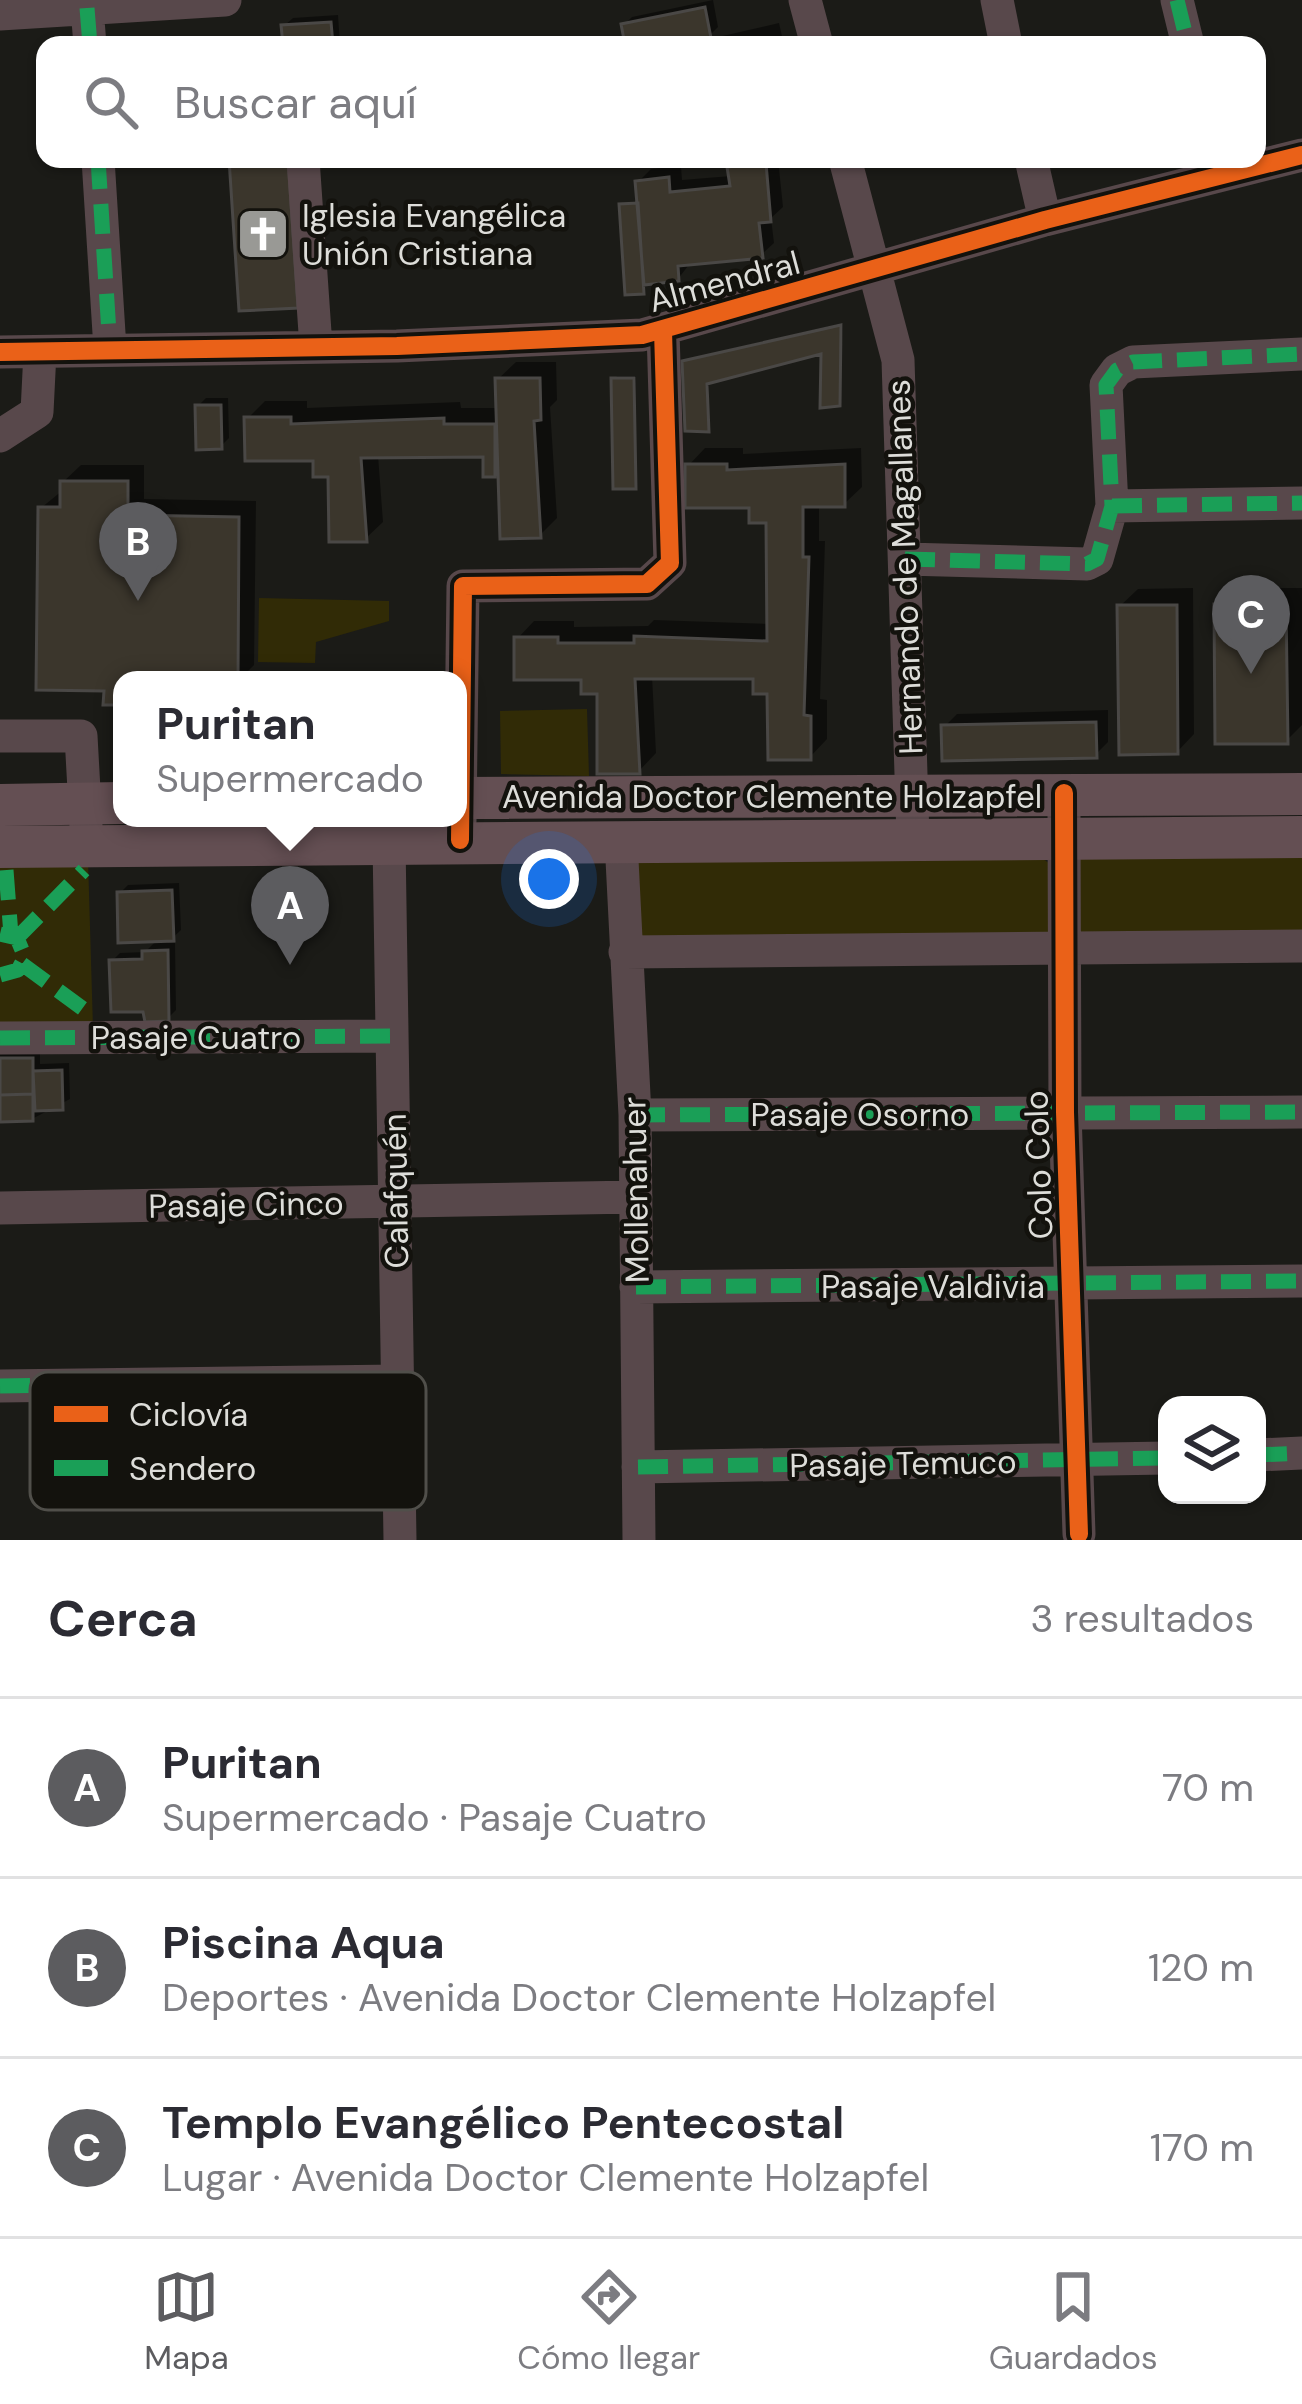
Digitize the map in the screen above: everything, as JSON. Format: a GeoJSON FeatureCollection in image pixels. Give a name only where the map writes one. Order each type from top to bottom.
{"type":"FeatureCollection","features":[{"type":"Feature","properties":{"kind":"main road","name":"Avenida Doctor Clemente Holzapfel"},"geometry":{"type":"LineString","coordinates":[[467,812],[911,795],[1302,794]]}},
{"type":"Feature","properties":{"kind":"main road","name":"Avenida Doctor Clemente Holzapfel"},"geometry":{"type":"LineString","coordinates":[[0,805],[98,818]]}},
{"type":"Feature","properties":{"kind":"main road","name":"Avenida Doctor Clemente Holzapfel"},"geometry":{"type":"LineString","coordinates":[[467,813],[621,840],[1302,837]]}},
{"type":"Feature","properties":{"kind":"main road","name":"Avenida Doctor Clemente Holzapfel"},"geometry":{"type":"LineString","coordinates":[[0,847],[98,818]]}},
{"type":"Feature","properties":{"kind":"main road","name":"Avenida Doctor Clemente Holzapfel"},"geometry":{"type":"LineString","coordinates":[[207,827],[389,842],[424,827]]}},
{"type":"Feature","properties":{"kind":"street"},"geometry":{"type":"LineString","coordinates":[[0,14],[225,0]]}},
{"type":"Feature","properties":{"kind":"street"},"geometry":{"type":"LineString","coordinates":[[805,0],[815,36]]}},
{"type":"Feature","properties":{"kind":"street"},"geometry":{"type":"LineString","coordinates":[[997,0],[1004,36]]}},
{"type":"Feature","properties":{"kind":"street"},"geometry":{"type":"LineString","coordinates":[[1177,0],[1186,36]]}},
{"type":"Feature","properties":{"kind":"street"},"geometry":{"type":"LineString","coordinates":[[88,8],[90,36]]}},
{"type":"Feature","properties":{"kind":"street","name":"Almendral"},"geometry":{"type":"LineString","coordinates":[[1266,160],[1302,155]]}},
{"type":"Feature","properties":{"kind":"street"},"geometry":{"type":"LineString","coordinates":[[99,168],[110,349]]}},
{"type":"Feature","properties":{"kind":"street"},"geometry":{"type":"LineString","coordinates":[[304,168],[316,347]]}},
{"type":"Feature","properties":{"kind":"street","name":"Hernando de Magallanes"},"geometry":{"type":"LineString","coordinates":[[847,168],[898,360],[913,838]]}},
{"type":"Feature","properties":{"kind":"street"},"geometry":{"type":"LineString","coordinates":[[1033,168],[1045,220]]}},
{"type":"Feature","properties":{"kind":"street","name":"Almendral"},"geometry":{"type":"LineString","coordinates":[[0,352],[316,347],[663,331],[1212,168]]}},
{"type":"Feature","properties":{"kind":"street"},"geometry":{"type":"LineString","coordinates":[[461,671],[463,586],[647,584],[670,563],[663,331]]}},
{"type":"Feature","properties":{"kind":"street"},"geometry":{"type":"LineString","coordinates":[[0,436],[37,412],[40,352]]}},
{"type":"Feature","properties":{"kind":"street"},"geometry":{"type":"LineString","coordinates":[[905,559],[1087,564],[1104,551],[1112,506],[1106,385],[1117,370],[1133,362],[1302,354]]}},
{"type":"Feature","properties":{"kind":"street"},"geometry":{"type":"LineString","coordinates":[[1112,506],[1302,503]]}},
{"type":"Feature","properties":{"kind":"street"},"geometry":{"type":"LineString","coordinates":[[0,736],[81,736],[98,818]]}},
{"type":"Feature","properties":{"kind":"street","name":"Colo Colo"},"geometry":{"type":"LineString","coordinates":[[1064,793],[1065,1112],[1079,1534]]}},
{"type":"Feature","properties":{"kind":"street","name":"Mollenahuer"},"geometry":{"type":"LineString","coordinates":[[621,840],[635,1115],[639,1540]]}},
{"type":"Feature","properties":{"kind":"street","name":"Calafquén"},"geometry":{"type":"LineString","coordinates":[[389,842],[398,1372]]}},
{"type":"Feature","properties":{"kind":"street"},"geometry":{"type":"LineString","coordinates":[[625,952],[1302,946]]}},
{"type":"Feature","properties":{"kind":"street","name":"Pasaje Cuatro"},"geometry":{"type":"LineString","coordinates":[[0,1038],[392,1036]]}},
{"type":"Feature","properties":{"kind":"street","name":"Pasaje Osorno"},"geometry":{"type":"LineString","coordinates":[[635,1115],[1302,1112]]}},
{"type":"Feature","properties":{"kind":"street","name":"Pasaje Cinco"},"geometry":{"type":"LineString","coordinates":[[0,1208],[636,1197]]}},
{"type":"Feature","properties":{"kind":"street","name":"Pasaje Valdivia"},"geometry":{"type":"LineString","coordinates":[[636,1287],[1302,1281]]}},
{"type":"Feature","properties":{"kind":"street"},"geometry":{"type":"LineString","coordinates":[[0,1385],[30,1385]]}},
{"type":"Feature","properties":{"kind":"street"},"geometry":{"type":"LineString","coordinates":[[1266,1455],[1302,1453]]}},
{"type":"Feature","properties":{"kind":"street","name":"Pasaje Temuco"},"geometry":{"type":"LineString","coordinates":[[638,1467],[1158,1458]]}},
{"type":"Feature","properties":{"kind":"street","name":"Calafquén"},"geometry":{"type":"LineString","coordinates":[[400,1510],[400,1540]]}},
{"type":"Feature","properties":{"kind":"shaded area"},"geometry":{"type":"Polygon","coordinates":[[[259,598],[389,601],[389,621],[316,642],[315,663],[258,662],[259,598]]]}},
{"type":"Feature","properties":{"kind":"shaded area"},"geometry":{"type":"Polygon","coordinates":[[[587,709],[589,776],[501,774],[500,711],[587,709]]]}},
{"type":"Feature","properties":{"kind":"shaded area"},"geometry":{"type":"Polygon","coordinates":[[[1031,849],[1051,865],[1051,937],[633,945],[637,855],[1031,849]]]}},
{"type":"Feature","properties":{"kind":"shaded area"},"geometry":{"type":"Polygon","coordinates":[[[1071,851],[1302,852],[1302,938],[1072,940],[1071,851]]]}},
{"type":"Feature","properties":{"kind":"shaded area"},"geometry":{"type":"Polygon","coordinates":[[[88,859],[93,1028],[0,1029],[0,860],[88,859]]]}},
{"type":"Feature","properties":{"kind":"building"},"geometry":{"type":"Polygon","coordinates":[[[705,7],[711,36],[623,36],[621,24],[705,7]]]}},
{"type":"Feature","properties":{"kind":"building"},"geometry":{"type":"Polygon","coordinates":[[[331,22],[332,36],[282,36],[281,25],[331,22]]]}},
{"type":"Feature","properties":{"kind":"building","name":"Iglesia Evangélica Unión Cristiana"},"geometry":{"type":"Polygon","coordinates":[[[230,168],[289,168],[298,308],[239,311],[230,168]]]}},
{"type":"Feature","properties":{"kind":"building"},"geometry":{"type":"Polygon","coordinates":[[[727,168],[766,168],[771,222],[759,223],[763,258],[678,266],[679,281],[644,285],[635,181],[669,177],[670,192],[730,186],[727,168]]]}},
{"type":"Feature","properties":{"kind":"building"},"geometry":{"type":"Polygon","coordinates":[[[638,203],[644,294],[625,295],[619,204],[638,203]]]}},
{"type":"Feature","properties":{"kind":"building"},"geometry":{"type":"Polygon","coordinates":[[[841,325],[840,406],[820,408],[821,354],[707,384],[709,432],[685,431],[682,361],[841,325]]]}},
{"type":"Feature","properties":{"kind":"building"},"geometry":{"type":"Polygon","coordinates":[[[495,378],[540,378],[541,420],[534,421],[541,538],[500,539],[495,378]]]}},
{"type":"Feature","properties":{"kind":"building"},"geometry":{"type":"Polygon","coordinates":[[[611,378],[634,378],[636,489],[613,489],[611,378]]]}},
{"type":"Feature","properties":{"kind":"building"},"geometry":{"type":"Polygon","coordinates":[[[195,405],[221,405],[222,449],[196,450],[195,405]]]}},
{"type":"Feature","properties":{"kind":"building"},"geometry":{"type":"Polygon","coordinates":[[[244,417],[291,417],[291,424],[444,418],[444,424],[495,424],[495,477],[483,477],[483,457],[361,458],[367,542],[329,542],[328,477],[313,477],[313,461],[245,461],[244,417]]]}},
{"type":"Feature","properties":{"kind":"building"},"geometry":{"type":"Polygon","coordinates":[[[685,464],[727,464],[727,470],[845,464],[845,507],[803,507],[803,557],[809,557],[804,715],[811,716],[811,760],[768,760],[767,694],[753,694],[753,679],[635,679],[640,774],[597,774],[597,694],[581,694],[581,680],[514,680],[514,637],[558,637],[558,643],[634,643],[634,636],[767,641],[766,523],[749,523],[749,508],[685,508],[685,464]]]}},
{"type":"Feature","properties":{"kind":"building"},"geometry":{"type":"Polygon","coordinates":[[[60,481],[128,481],[128,515],[239,517],[238,671],[113,671],[113,705],[103,705],[104,691],[36,690],[38,507],[60,507],[60,481]]]}},
{"type":"Feature","properties":{"kind":"building"},"geometry":{"type":"Polygon","coordinates":[[[1214,604],[1286,604],[1288,744],[1215,744],[1214,604]]]}},
{"type":"Feature","properties":{"kind":"building"},"geometry":{"type":"Polygon","coordinates":[[[1117,605],[1177,605],[1178,754],[1119,755],[1117,605]]]}},
{"type":"Feature","properties":{"kind":"building"},"geometry":{"type":"Polygon","coordinates":[[[1096,722],[1097,758],[942,761],[941,725],[1096,722]]]}},
{"type":"Feature","properties":{"kind":"building"},"geometry":{"type":"Polygon","coordinates":[[[172,890],[174,941],[118,943],[117,892],[172,890]]]}},
{"type":"Feature","properties":{"kind":"building"},"geometry":{"type":"Polygon","coordinates":[[[168,950],[169,1021],[145,1022],[143,1012],[111,1012],[109,960],[142,959],[142,951],[168,950]]]}},
{"type":"Feature","properties":{"kind":"building"},"geometry":{"type":"Polygon","coordinates":[[[0,1058],[33,1058],[33,1094],[0,1095],[0,1058]]]}},
{"type":"Feature","properties":{"kind":"building"},"geometry":{"type":"Polygon","coordinates":[[[62,1070],[63,1110],[35,1111],[33,1071],[62,1070]]]}},
{"type":"Feature","properties":{"kind":"building"},"geometry":{"type":"Polygon","coordinates":[[[33,1094],[33,1121],[0,1122],[0,1095],[33,1094]]]}},
{"type":"Feature","properties":{"kind":"marked path"},"geometry":{"type":"LineString","coordinates":[[1177,0],[1186,36]]}},
{"type":"Feature","properties":{"kind":"marked path"},"geometry":{"type":"LineString","coordinates":[[87,8],[89,36]]}},
{"type":"Feature","properties":{"kind":"marked path"},"geometry":{"type":"LineString","coordinates":[[99,168],[110,349]]}},
{"type":"Feature","properties":{"kind":"marked path"},"geometry":{"type":"LineString","coordinates":[[905,559],[1087,564],[1097,559],[1112,506],[1106,385],[1117,370],[1133,362],[1302,354]]}},
{"type":"Feature","properties":{"kind":"marked path"},"geometry":{"type":"LineString","coordinates":[[1112,506],[1302,503]]}},
{"type":"Feature","properties":{"kind":"marked path"},"geometry":{"type":"LineString","coordinates":[[6,870],[11,935]]}},
{"type":"Feature","properties":{"kind":"marked path"},"geometry":{"type":"LineString","coordinates":[[17,938],[84,870]]}},
{"type":"Feature","properties":{"kind":"marked path"},"geometry":{"type":"LineString","coordinates":[[0,934],[17,938],[25,957],[18,970],[0,975]]}},
{"type":"Feature","properties":{"kind":"marked path"},"geometry":{"type":"LineString","coordinates":[[22,964],[86,1011]]}},
{"type":"Feature","properties":{"kind":"marked path"},"geometry":{"type":"LineString","coordinates":[[0,1038],[392,1036]]}},
{"type":"Feature","properties":{"kind":"marked path"},"geometry":{"type":"LineString","coordinates":[[635,1115],[1302,1112]]}},
{"type":"Feature","properties":{"kind":"marked path"},"geometry":{"type":"LineString","coordinates":[[636,1287],[1302,1281]]}},
{"type":"Feature","properties":{"kind":"marked path"},"geometry":{"type":"LineString","coordinates":[[0,1386],[30,1386]]}},
{"type":"Feature","properties":{"kind":"marked path"},"geometry":{"type":"LineString","coordinates":[[1266,1455],[1302,1453]]}},
{"type":"Feature","properties":{"kind":"marked path"},"geometry":{"type":"LineString","coordinates":[[638,1467],[1158,1458]]}},
{"type":"Feature","properties":{"kind":"cycle path"},"geometry":{"type":"LineString","coordinates":[[1266,164],[1302,155]]}},
{"type":"Feature","properties":{"kind":"cycle path"},"geometry":{"type":"LineString","coordinates":[[0,352],[397,346],[642,335],[1045,220],[1251,168]]}},
{"type":"Feature","properties":{"kind":"cycle path"},"geometry":{"type":"LineString","coordinates":[[462,671],[463,586],[647,584],[670,563],[663,331]]}},
{"type":"Feature","properties":{"kind":"cycle path"},"geometry":{"type":"LineString","coordinates":[[1064,793],[1065,1112],[1079,1534]]}},
{"type":"Feature","properties":{"kind":"cycle path"},"geometry":{"type":"LineString","coordinates":[[460,827],[460,840]]}},
{"type":"Feature","properties":{"kind":"place","name":"Iglesia Evangélica Unión Cristiana"},"geometry":{"type":"Point","coordinates":[263,234]}},
{"type":"Feature","properties":{"kind":"place","name":"Piscina Aqua"},"geometry":{"type":"Point","coordinates":[138,601]}},
{"type":"Feature","properties":{"kind":"place","name":"Templo Evangélico Pentecostal"},"geometry":{"type":"Point","coordinates":[1251,674]}},
{"type":"Feature","properties":{"kind":"place","name":"Puritan"},"geometry":{"type":"Point","coordinates":[290,965]}}]}
